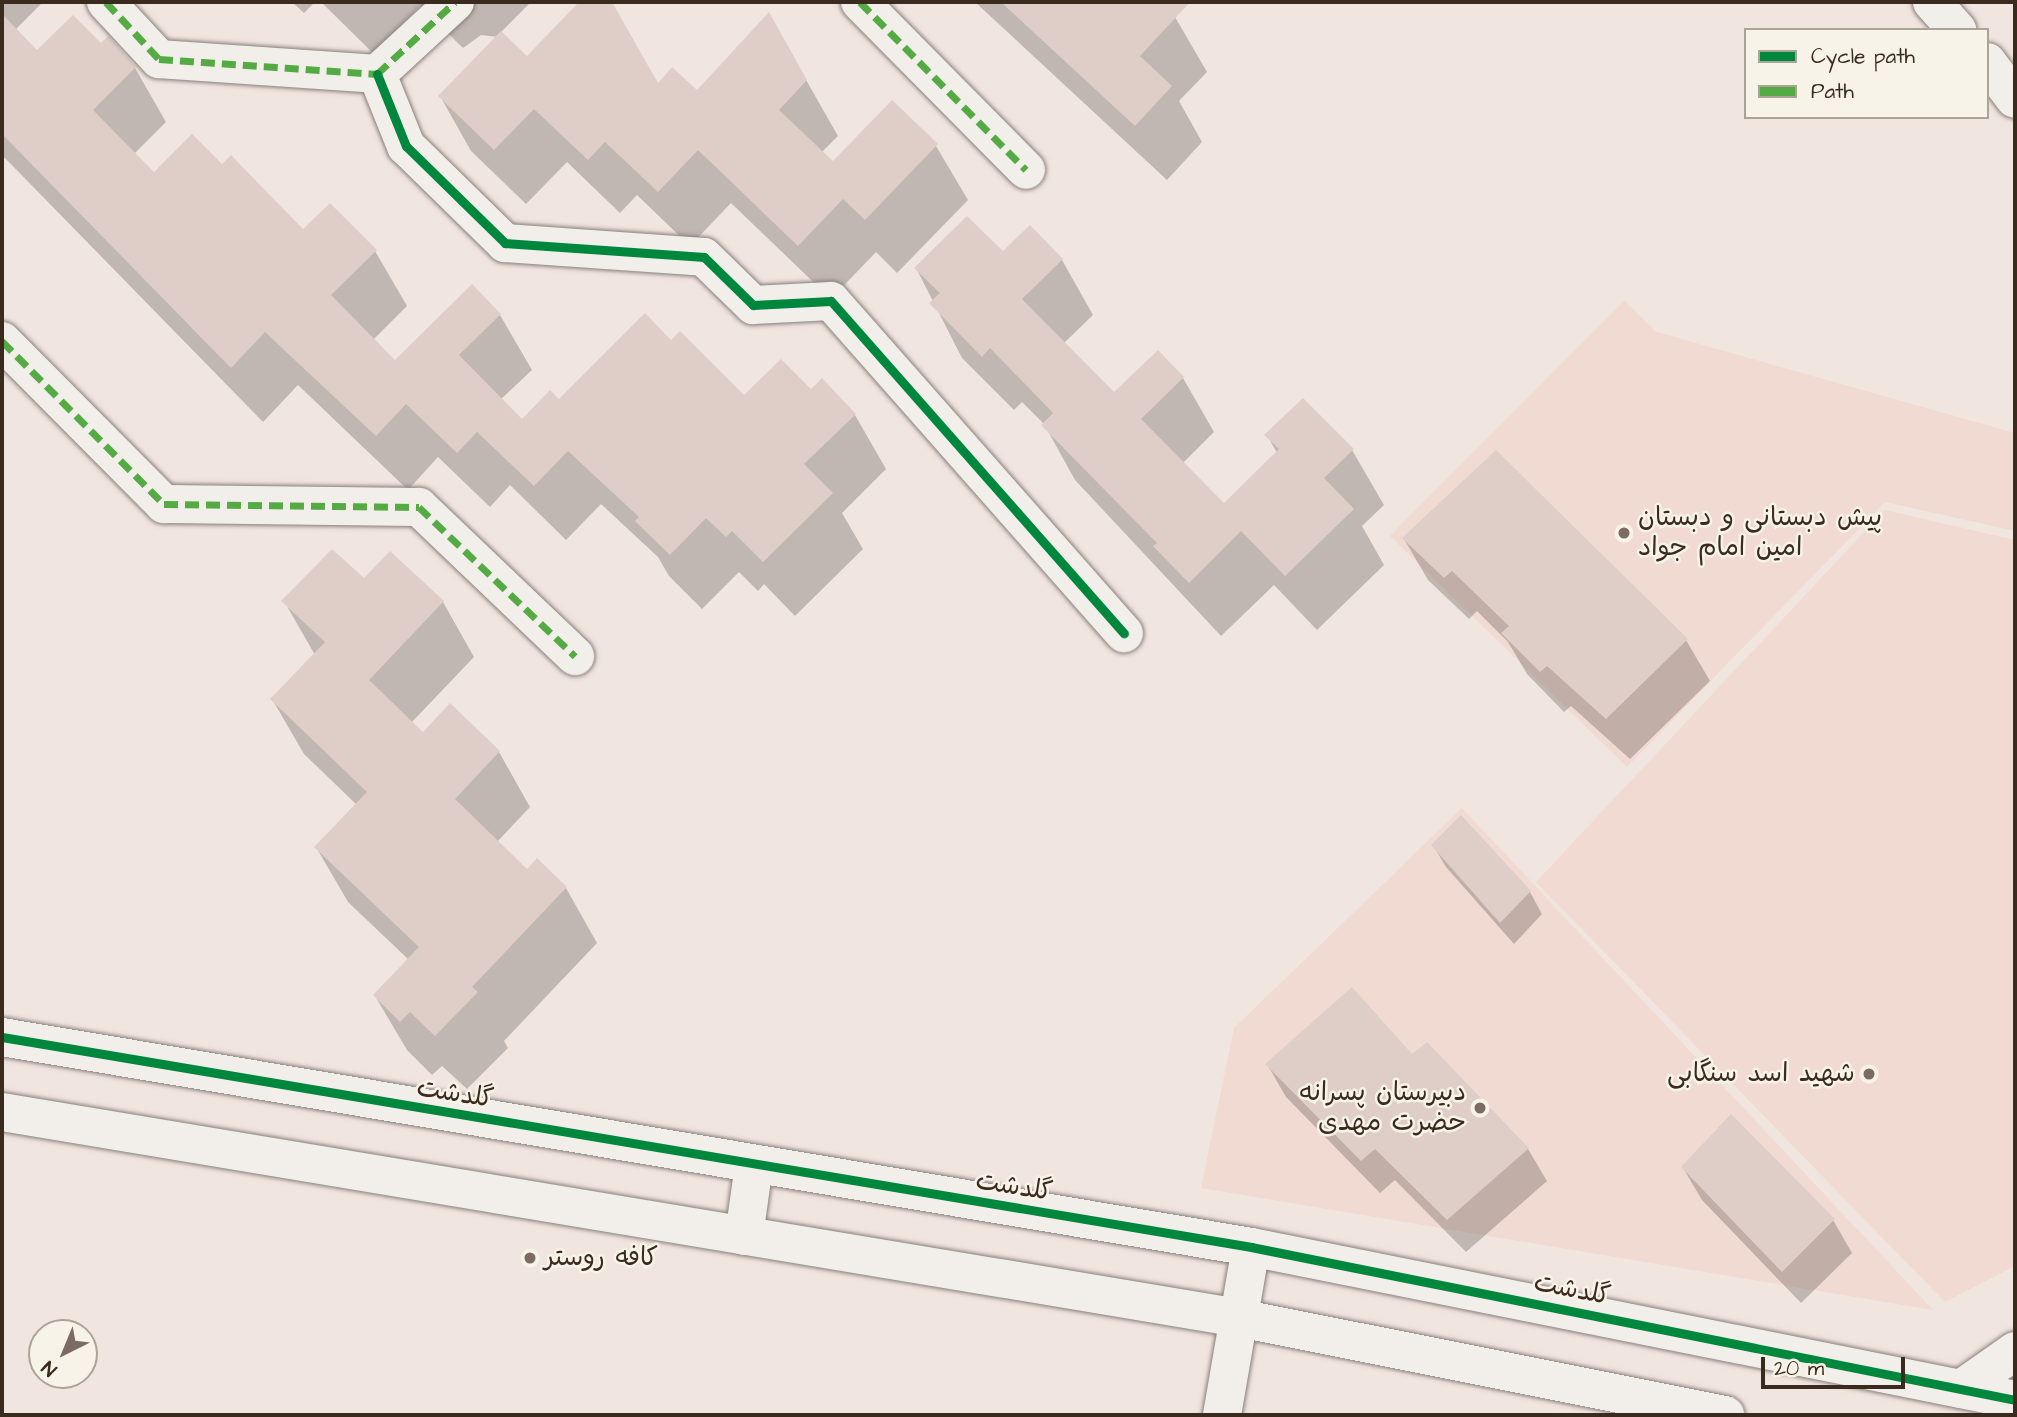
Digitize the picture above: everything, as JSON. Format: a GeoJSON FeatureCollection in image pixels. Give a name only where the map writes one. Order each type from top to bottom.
{"type":"FeatureCollection","features":[{"type":"Feature","properties":{"kind":"street"},"geometry":{"type":"LineString","coordinates":[[106,2],[159,59],[377,74],[455,2]]}},
{"type":"Feature","properties":{"kind":"street"},"geometry":{"type":"LineString","coordinates":[[860,2],[1026,170]]}},
{"type":"Feature","properties":{"kind":"street"},"geometry":{"type":"LineString","coordinates":[[1931,2],[1955,28]]}},
{"type":"Feature","properties":{"kind":"street"},"geometry":{"type":"LineString","coordinates":[[1989,65],[2015,99]]}},
{"type":"Feature","properties":{"kind":"street"},"geometry":{"type":"LineString","coordinates":[[377,74],[406,146],[505,243],[704,257],[753,305],[831,301],[1124,632]]}},
{"type":"Feature","properties":{"kind":"street"},"geometry":{"type":"LineString","coordinates":[[2,341],[164,504],[419,507],[575,656]]}},
{"type":"Feature","properties":{"kind":"street","name":"گلدشت"},"geometry":{"type":"LineString","coordinates":[[2,1037],[1251,1247],[2015,1400]]}},
{"type":"Feature","properties":{"kind":"street"},"geometry":{"type":"LineString","coordinates":[[2,1112],[1239,1318],[1725,1415]]}},
{"type":"Feature","properties":{"kind":"street"},"geometry":{"type":"LineString","coordinates":[[744,1236],[754,1165]]}},
{"type":"Feature","properties":{"kind":"street"},"geometry":{"type":"LineString","coordinates":[[1222,1415],[1251,1247]]}},
{"type":"Feature","properties":{"kind":"street"},"geometry":{"type":"LineString","coordinates":[[1961,1389],[2015,1351]]}},
{"type":"Feature","properties":{"kind":"shaded area","name":"پیش دبستانی و دبستان امین امام جواد"},"geometry":{"type":"Polygon","coordinates":[[[1624,301],[1657,332],[2015,433],[2015,531],[1885,502],[1627,767],[1390,536],[1624,301]]]}},
{"type":"Feature","properties":{"kind":"shaded area","name":"شهید اسد سنگابی"},"geometry":{"type":"Polygon","coordinates":[[[1885,510],[2015,540],[2015,1266],[1945,1302],[1536,882],[1885,510]]]}},
{"type":"Feature","properties":{"kind":"shaded area","name":"دبیرستان پسرانه حضرت مهدی"},"geometry":{"type":"Polygon","coordinates":[[[1462,808],[1933,1310],[1201,1188],[1234,1028],[1462,808]]]}},
{"type":"Feature","properties":{"kind":"building"},"geometry":{"type":"Polygon","coordinates":[[[579,2],[612,2],[658,83],[672,67],[697,90],[769,12],[807,80],[779,110],[833,161],[892,100],[938,144],[865,220],[843,199],[798,246],[698,150],[658,192],[605,142],[588,160],[534,109],[494,150],[438,96],[501,31],[527,56],[579,2]]]}},
{"type":"Feature","properties":{"kind":"building"},"geometry":{"type":"Polygon","coordinates":[[[1001,2],[1190,2],[1140,56],[1172,86],[1135,126],[1001,2]]]}},
{"type":"Feature","properties":{"kind":"building"},"geometry":{"type":"Polygon","coordinates":[[[2,14],[37,50],[73,15],[101,43],[108,36],[136,67],[93,110],[154,172],[192,134],[222,164],[231,155],[303,229],[330,203],[377,250],[331,295],[395,360],[472,284],[501,314],[459,355],[522,419],[550,390],[559,399],[645,313],[671,340],[680,331],[744,395],[781,359],[811,389],[822,378],[856,414],[804,464],[833,493],[763,562],[732,531],[726,537],[706,518],[670,555],[635,521],[639,517],[568,451],[534,486],[477,432],[457,453],[406,404],[376,436],[265,332],[231,368],[2,134],[2,14]]]}},
{"type":"Feature","properties":{"kind":"building"},"geometry":{"type":"Polygon","coordinates":[[[967,216],[1003,251],[1030,225],[1063,259],[1022,299],[1114,392],[1158,350],[1184,377],[1141,419],[1224,503],[1279,449],[1264,435],[1303,398],[1354,449],[1324,478],[1354,509],[1285,576],[1241,531],[1189,583],[1153,546],[1157,543],[1041,425],[1053,413],[990,348],[982,357],[929,303],[940,293],[914,268],[967,216]]]}},
{"type":"Feature","properties":{"kind":"building"},"geometry":{"type":"Polygon","coordinates":[[[1496,450],[1688,639],[1606,719],[1547,666],[1540,672],[1501,633],[1509,626],[1452,571],[1444,578],[1402,538],[1496,450]]]}},
{"type":"Feature","properties":{"kind":"building"},"geometry":{"type":"Polygon","coordinates":[[[332,549],[364,578],[390,551],[444,601],[369,680],[423,732],[450,703],[500,751],[455,799],[527,869],[537,858],[567,887],[472,987],[478,992],[435,1036],[410,1012],[400,1022],[373,995],[419,947],[314,847],[367,792],[270,699],[325,642],[281,601],[332,549]]]}},
{"type":"Feature","properties":{"kind":"building"},"geometry":{"type":"Polygon","coordinates":[[[1461,815],[1531,891],[1500,923],[1431,845],[1461,815]]]}},
{"type":"Feature","properties":{"kind":"building"},"geometry":{"type":"Polygon","coordinates":[[[1352,987],[1412,1054],[1427,1042],[1529,1148],[1447,1220],[1375,1149],[1361,1161],[1265,1064],[1352,987]]]}},
{"type":"Feature","properties":{"kind":"building"},"geometry":{"type":"Polygon","coordinates":[[[1731,1114],[1835,1219],[1782,1272],[1681,1167],[1731,1114]]]}},
{"type":"Feature","properties":{"kind":"marked path"},"geometry":{"type":"LineString","coordinates":[[106,2],[159,59],[377,74],[455,2]]}},
{"type":"Feature","properties":{"kind":"marked path"},"geometry":{"type":"LineString","coordinates":[[860,2],[1026,170]]}},
{"type":"Feature","properties":{"kind":"marked path"},"geometry":{"type":"LineString","coordinates":[[2,341],[164,504],[419,507],[575,656]]}},
{"type":"Feature","properties":{"kind":"cycle path"},"geometry":{"type":"LineString","coordinates":[[377,74],[406,146],[505,243],[704,257],[753,305],[831,301],[1124,633]]}},
{"type":"Feature","properties":{"kind":"cycle path"},"geometry":{"type":"LineString","coordinates":[[2,1037],[1251,1247],[2015,1400]]}},
{"type":"Feature","properties":{"kind":"place","name":"پیش دبستانی و دبستان امین امام جواد"},"geometry":{"type":"Point","coordinates":[1624,533]}},
{"type":"Feature","properties":{"kind":"place","name":"شهید اسد سنگابی"},"geometry":{"type":"Point","coordinates":[1869,1074]}},
{"type":"Feature","properties":{"kind":"place","name":"دبیرستان پسرانه حضرت مهدی"},"geometry":{"type":"Point","coordinates":[1480,1108]}},
{"type":"Feature","properties":{"kind":"place","name":"کافه روستر"},"geometry":{"type":"Point","coordinates":[530,1258]}}]}
